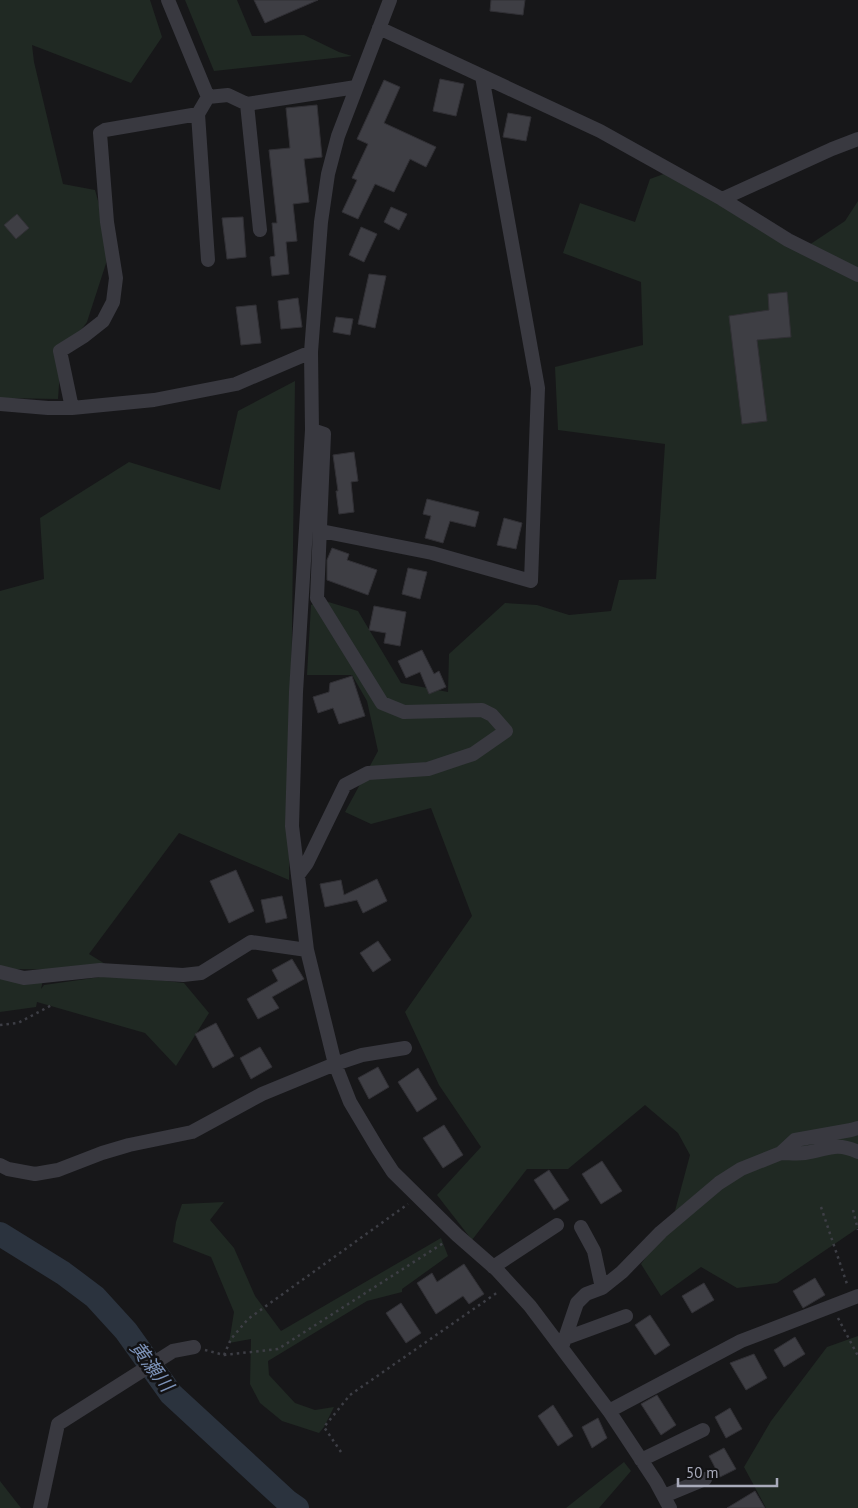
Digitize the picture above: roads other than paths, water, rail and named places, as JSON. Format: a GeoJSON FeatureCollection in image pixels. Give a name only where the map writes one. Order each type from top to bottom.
{"type":"FeatureCollection","features":[{"type":"Feature","properties":{"kind":"street"},"geometry":{"type":"LineString","coordinates":[[168,0],[208,97]]}},
{"type":"Feature","properties":{"kind":"street"},"geometry":{"type":"LineString","coordinates":[[390,0],[338,136],[328,174],[321,222],[311,352],[312,430],[295,711],[292,826],[307,950],[335,1064],[350,1102],[393,1172],[457,1235],[493,1266],[564,1342],[667,1502],[705,1479]]}},
{"type":"Feature","properties":{"kind":"street"},"geometry":{"type":"LineString","coordinates":[[379,28],[600,131],[722,199],[788,240],[858,275]]}},
{"type":"Feature","properties":{"kind":"street"},"geometry":{"type":"LineString","coordinates":[[321,532],[432,553],[531,581],[538,388],[482,76]]}},
{"type":"Feature","properties":{"kind":"street"},"geometry":{"type":"LineString","coordinates":[[208,97],[228,95],[247,104],[356,87]]}},
{"type":"Feature","properties":{"kind":"street"},"geometry":{"type":"LineString","coordinates":[[208,97],[198,114],[208,260]]}},
{"type":"Feature","properties":{"kind":"street"},"geometry":{"type":"LineString","coordinates":[[247,104],[260,230]]}},
{"type":"Feature","properties":{"kind":"street"},"geometry":{"type":"LineString","coordinates":[[72,408],[60,350],[84,336],[103,321],[113,302],[116,278],[107,222],[100,133],[105,130],[198,114]]}},
{"type":"Feature","properties":{"kind":"street"},"geometry":{"type":"LineString","coordinates":[[722,199],[858,139]]}},
{"type":"Feature","properties":{"kind":"street"},"geometry":{"type":"LineString","coordinates":[[0,404],[72,408],[154,400],[236,384],[311,352]]}},
{"type":"Feature","properties":{"kind":"street"},"geometry":{"type":"LineString","coordinates":[[298,875],[307,863],[345,785],[368,773],[428,769],[473,754],[506,731],[492,715],[482,710],[404,712],[382,703],[317,598],[324,434],[312,430]]}},
{"type":"Feature","properties":{"kind":"street"},"geometry":{"type":"LineString","coordinates":[[0,972],[24,978],[100,970],[183,975],[201,973],[251,942],[307,950]]}},
{"type":"Feature","properties":{"kind":"street"},"geometry":{"type":"LineString","coordinates":[[0,1165],[8,1169],[35,1174],[58,1170],[129,1145],[192,1132],[262,1094],[335,1064],[362,1055],[405,1048]]}},
{"type":"Feature","properties":{"kind":"street"},"geometry":{"type":"LineString","coordinates":[[564,1342],[577,1303],[586,1294],[602,1288],[622,1272],[661,1232],[719,1184],[741,1169],[781,1153],[795,1140],[858,1128]]}},
{"type":"Feature","properties":{"kind":"street"},"geometry":{"type":"LineString","coordinates":[[781,1153],[805,1154],[834,1146],[851,1148],[858,1152]]}},
{"type":"Feature","properties":{"kind":"street"},"geometry":{"type":"LineString","coordinates":[[493,1266],[557,1225]]}},
{"type":"Feature","properties":{"kind":"street"},"geometry":{"type":"LineString","coordinates":[[580,1227],[594,1251],[602,1288]]}},
{"type":"Feature","properties":{"kind":"street"},"geometry":{"type":"LineString","coordinates":[[609,1411],[741,1342],[855,1297]]}},
{"type":"Feature","properties":{"kind":"street"},"geometry":{"type":"LineString","coordinates":[[564,1342],[626,1316]]}},
{"type":"Feature","properties":{"kind":"street"},"geometry":{"type":"LineString","coordinates":[[40,1508],[58,1424],[173,1351],[194,1348]]}},
{"type":"Feature","properties":{"kind":"street"},"geometry":{"type":"LineString","coordinates":[[641,1460],[703,1430]]}},
{"type":"Feature","properties":{"kind":"waterway","name":"黄瀬川"},"geometry":{"type":"LineString","coordinates":[[0,1234],[63,1273],[95,1297],[126,1331],[171,1394],[287,1501],[297,1508]]}}]}
